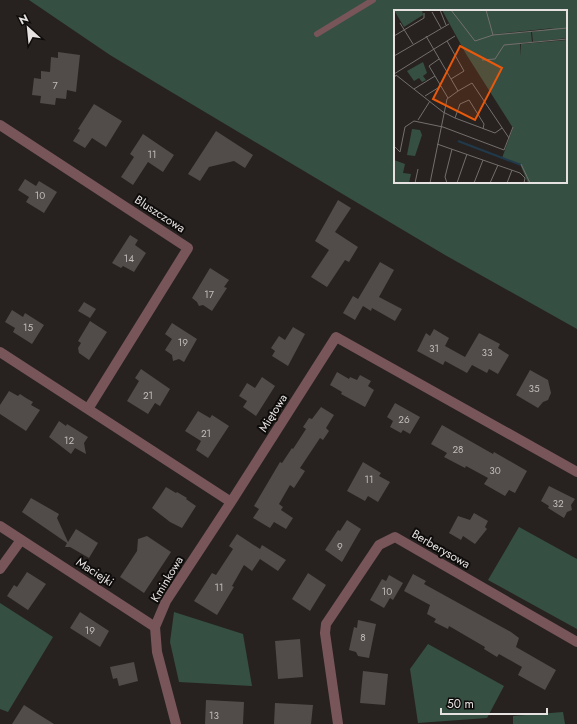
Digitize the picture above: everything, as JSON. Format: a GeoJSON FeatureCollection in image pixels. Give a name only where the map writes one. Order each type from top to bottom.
{"type":"FeatureCollection","features":[{"type":"Feature","properties":{"kind":"street","name":"Bluszczowa"},"geometry":{"type":"LineString","coordinates":[[0,125],[188,248],[88,409]]}},
{"type":"Feature","properties":{"kind":"street","name":"Miętowa"},"geometry":{"type":"LineString","coordinates":[[231,502],[336,337],[577,472]]}},
{"type":"Feature","properties":{"kind":"street"},"geometry":{"type":"LineString","coordinates":[[0,352],[231,502]]}},
{"type":"Feature","properties":{"kind":"street","name":"Kminkowa"},"geometry":{"type":"LineString","coordinates":[[176,724],[158,652],[155,627],[166,601],[231,502]]}},
{"type":"Feature","properties":{"kind":"street","name":"Maciejki"},"geometry":{"type":"LineString","coordinates":[[0,526],[155,627]]}},
{"type":"Feature","properties":{"kind":"street","name":"Berberysowa"},"geometry":{"type":"LineString","coordinates":[[338,724],[325,633],[326,624],[379,545],[394,537],[577,642]]}},
{"type":"Feature","properties":{"kind":"street"},"geometry":{"type":"LineString","coordinates":[[0,569],[21,540]]}},
{"type":"Feature","properties":{"kind":"lane"},"geometry":{"type":"LineString","coordinates":[[317,34],[373,0]]}},
{"type":"Feature","properties":{"kind":"green space"},"geometry":{"type":"Polygon","coordinates":[[[29,0],[577,0],[577,329],[445,255],[110,55],[29,0]]]}},
{"type":"Feature","properties":{"kind":"green space"},"geometry":{"type":"Polygon","coordinates":[[[519,527],[577,559],[577,629],[488,580],[519,527]]]}},
{"type":"Feature","properties":{"kind":"green space"},"geometry":{"type":"Polygon","coordinates":[[[0,603],[53,637],[8,712],[0,709],[0,603]]]}},
{"type":"Feature","properties":{"kind":"green space"},"geometry":{"type":"Polygon","coordinates":[[[174,612],[243,634],[252,686],[179,682],[170,642],[174,612]]]}},
{"type":"Feature","properties":{"kind":"green space"},"geometry":{"type":"Polygon","coordinates":[[[428,644],[504,686],[487,718],[418,723],[410,669],[428,644]]]}},
{"type":"Feature","properties":{"kind":"green space"},"geometry":{"type":"Polygon","coordinates":[[[563,712],[565,724],[513,724],[513,716],[563,712]]]}},
{"type":"Feature","properties":{"kind":"building"},"geometry":{"type":"Polygon","coordinates":[[[58,52],[80,55],[76,92],[67,90],[66,99],[56,98],[55,105],[40,103],[41,96],[32,95],[34,78],[41,79],[41,71],[50,72],[51,57],[58,58],[58,52]]]}},
{"type":"Feature","properties":{"kind":"building"},"geometry":{"type":"Polygon","coordinates":[[[94,104],[122,121],[106,147],[92,138],[85,148],[73,141],[80,130],[78,129],[94,104]]]}},
{"type":"Feature","properties":{"kind":"building"},"geometry":{"type":"Polygon","coordinates":[[[216,131],[253,155],[245,168],[234,161],[209,167],[200,181],[188,174],[216,131]]]}},
{"type":"Feature","properties":{"kind":"building"},"geometry":{"type":"Polygon","coordinates":[[[143,134],[174,155],[163,172],[148,162],[133,185],[121,177],[134,157],[130,154],[143,134]]]}},
{"type":"Feature","properties":{"kind":"building"},"geometry":{"type":"Polygon","coordinates":[[[25,179],[36,186],[39,181],[57,192],[44,213],[26,202],[29,197],[18,190],[25,179]]]}},
{"type":"Feature","properties":{"kind":"building"},"geometry":{"type":"Polygon","coordinates":[[[338,200],[351,208],[335,232],[358,247],[349,262],[345,260],[327,287],[311,277],[329,250],[315,241],[338,200]]]}},
{"type":"Feature","properties":{"kind":"building"},"geometry":{"type":"Polygon","coordinates":[[[130,235],[138,240],[135,245],[146,253],[134,272],[123,266],[121,268],[112,263],[130,235]]]}},
{"type":"Feature","properties":{"kind":"building"},"geometry":{"type":"Polygon","coordinates":[[[380,262],[394,270],[379,297],[402,309],[395,321],[372,308],[371,311],[363,306],[355,320],[343,313],[353,296],[358,299],[380,262]]]}},
{"type":"Feature","properties":{"kind":"building"},"geometry":{"type":"Polygon","coordinates":[[[210,268],[229,280],[224,287],[227,288],[212,311],[203,305],[199,306],[192,298],[210,268]]]}},
{"type":"Feature","properties":{"kind":"building"},"geometry":{"type":"Polygon","coordinates":[[[84,302],[96,309],[90,318],[78,311],[84,302]]]}},
{"type":"Feature","properties":{"kind":"building"},"geometry":{"type":"Polygon","coordinates":[[[12,310],[23,317],[25,313],[44,325],[32,344],[13,332],[15,328],[5,322],[12,310]]]}},
{"type":"Feature","properties":{"kind":"building"},"geometry":{"type":"Polygon","coordinates":[[[90,321],[107,332],[89,360],[79,353],[78,348],[81,343],[78,341],[90,321]]]}},
{"type":"Feature","properties":{"kind":"building"},"geometry":{"type":"Polygon","coordinates":[[[172,323],[197,339],[184,362],[179,359],[173,361],[172,355],[165,350],[172,339],[165,334],[172,323]]]}},
{"type":"Feature","properties":{"kind":"building"},"geometry":{"type":"Polygon","coordinates":[[[293,327],[305,334],[288,366],[272,356],[275,351],[271,348],[279,336],[285,340],[293,327]]]}},
{"type":"Feature","properties":{"kind":"building"},"geometry":{"type":"Polygon","coordinates":[[[434,329],[449,338],[445,346],[465,357],[479,333],[500,344],[498,348],[509,355],[498,374],[489,369],[487,373],[472,365],[467,373],[445,361],[443,365],[417,351],[426,333],[430,336],[434,329]]]}},
{"type":"Feature","properties":{"kind":"building"},"geometry":{"type":"Polygon","coordinates":[[[141,369],[170,389],[160,406],[155,403],[148,414],[127,401],[139,381],[135,378],[141,369]]]}},
{"type":"Feature","properties":{"kind":"building"},"geometry":{"type":"Polygon","coordinates":[[[530,370],[548,380],[551,393],[548,400],[543,402],[538,408],[516,395],[530,370]]]}},
{"type":"Feature","properties":{"kind":"building"},"geometry":{"type":"Polygon","coordinates":[[[337,372],[349,379],[350,377],[357,380],[360,375],[371,381],[368,386],[374,390],[365,407],[341,394],[342,392],[330,385],[337,372]]]}},
{"type":"Feature","properties":{"kind":"building"},"geometry":{"type":"Polygon","coordinates":[[[262,377],[275,386],[256,416],[243,407],[247,401],[239,396],[247,383],[255,388],[262,377]]]}},
{"type":"Feature","properties":{"kind":"building"},"geometry":{"type":"Polygon","coordinates":[[[9,391],[18,396],[20,394],[33,402],[31,405],[40,410],[26,431],[0,414],[0,405],[9,391]]]}},
{"type":"Feature","properties":{"kind":"building"},"geometry":{"type":"Polygon","coordinates":[[[395,403],[420,417],[410,434],[403,430],[401,433],[390,427],[393,421],[387,417],[395,403]]]}},
{"type":"Feature","properties":{"kind":"building"},"geometry":{"type":"Polygon","coordinates":[[[321,407],[334,415],[326,428],[329,431],[323,440],[320,438],[300,468],[305,471],[294,488],[290,485],[279,504],[283,507],[281,510],[293,518],[286,529],[274,522],[270,528],[253,518],[259,509],[254,506],[280,462],[282,463],[306,429],[303,427],[309,418],[312,419],[321,407]]]}},
{"type":"Feature","properties":{"kind":"building"},"geometry":{"type":"Polygon","coordinates":[[[198,411],[210,418],[212,415],[229,426],[208,458],[196,450],[201,441],[185,431],[198,411]]]}},
{"type":"Feature","properties":{"kind":"building"},"geometry":{"type":"Polygon","coordinates":[[[59,421],[66,426],[67,424],[88,437],[84,443],[86,454],[75,448],[71,454],[49,437],[59,421]]]}},
{"type":"Feature","properties":{"kind":"building"},"geometry":{"type":"Polygon","coordinates":[[[442,425],[493,454],[494,452],[527,471],[515,493],[509,490],[505,496],[484,484],[488,478],[466,466],[465,468],[444,457],[447,453],[431,444],[442,425]]]}},
{"type":"Feature","properties":{"kind":"building"},"geometry":{"type":"Polygon","coordinates":[[[363,462],[381,473],[379,476],[390,482],[378,502],[368,496],[365,501],[347,491],[363,462]]]}},
{"type":"Feature","properties":{"kind":"building"},"geometry":{"type":"Polygon","coordinates":[[[549,486],[575,499],[571,505],[572,510],[567,512],[564,518],[548,508],[549,506],[541,501],[549,486]]]}},
{"type":"Feature","properties":{"kind":"building"},"geometry":{"type":"Polygon","coordinates":[[[166,487],[187,498],[186,499],[196,506],[182,528],[170,522],[152,508],[166,487]]]}},
{"type":"Feature","properties":{"kind":"building"},"geometry":{"type":"Polygon","coordinates":[[[31,498],[59,514],[57,518],[68,542],[76,529],[98,543],[89,558],[70,547],[65,547],[67,543],[22,512],[31,498]]]}},
{"type":"Feature","properties":{"kind":"building"},"geometry":{"type":"Polygon","coordinates":[[[474,513],[488,521],[485,527],[487,529],[475,544],[463,536],[461,540],[449,533],[458,516],[470,520],[474,513]]]}},
{"type":"Feature","properties":{"kind":"building"},"geometry":{"type":"Polygon","coordinates":[[[347,520],[361,529],[342,562],[325,550],[338,530],[340,531],[347,520]]]}},
{"type":"Feature","properties":{"kind":"building"},"geometry":{"type":"Polygon","coordinates":[[[237,534],[260,549],[262,545],[286,560],[278,571],[260,559],[252,571],[244,565],[232,586],[234,587],[217,615],[194,601],[212,573],[216,575],[233,549],[229,546],[237,534]]]}},
{"type":"Feature","properties":{"kind":"building"},"geometry":{"type":"Polygon","coordinates":[[[147,536],[171,552],[144,593],[120,577],[137,551],[138,539],[147,536]]]}},
{"type":"Feature","properties":{"kind":"building"},"geometry":{"type":"Polygon","coordinates":[[[27,572],[46,584],[28,610],[7,596],[14,585],[17,587],[27,572]]]}},
{"type":"Feature","properties":{"kind":"building"},"geometry":{"type":"Polygon","coordinates":[[[308,573],[326,585],[310,611],[292,599],[308,573]]]}},
{"type":"Feature","properties":{"kind":"building"},"geometry":{"type":"Polygon","coordinates":[[[413,574],[426,581],[424,584],[511,632],[519,638],[516,647],[556,670],[545,690],[518,675],[522,667],[499,654],[497,657],[484,649],[485,647],[449,626],[448,629],[434,622],[436,619],[427,614],[430,605],[404,591],[413,574]]]}},
{"type":"Feature","properties":{"kind":"building"},"geometry":{"type":"Polygon","coordinates":[[[389,575],[403,583],[393,600],[390,598],[384,608],[370,600],[382,579],[386,581],[389,575]]]}},
{"type":"Feature","properties":{"kind":"building"},"geometry":{"type":"Polygon","coordinates":[[[80,612],[109,631],[100,647],[70,628],[80,612]]]}},
{"type":"Feature","properties":{"kind":"building"},"geometry":{"type":"Polygon","coordinates":[[[358,620],[376,624],[369,658],[358,656],[356,652],[349,650],[354,627],[357,628],[358,620]]]}},
{"type":"Feature","properties":{"kind":"building"},"geometry":{"type":"Polygon","coordinates":[[[300,639],[303,677],[278,679],[275,641],[300,639]]]}},
{"type":"Feature","properties":{"kind":"building"},"geometry":{"type":"Polygon","coordinates":[[[134,662],[138,681],[119,686],[117,678],[113,679],[110,667],[134,662]]]}},
{"type":"Feature","properties":{"kind":"building"},"geometry":{"type":"Polygon","coordinates":[[[363,671],[388,674],[385,705],[360,703],[363,671]]]}},
{"type":"Feature","properties":{"kind":"building"},"geometry":{"type":"Polygon","coordinates":[[[206,700],[244,702],[243,724],[205,724],[206,700]]]}},
{"type":"Feature","properties":{"kind":"building"},"geometry":{"type":"Polygon","coordinates":[[[275,703],[313,705],[311,724],[274,724],[275,703]]]}},
{"type":"Feature","properties":{"kind":"building"},"geometry":{"type":"Polygon","coordinates":[[[24,705],[38,714],[54,724],[12,724],[24,705]]]}}]}
